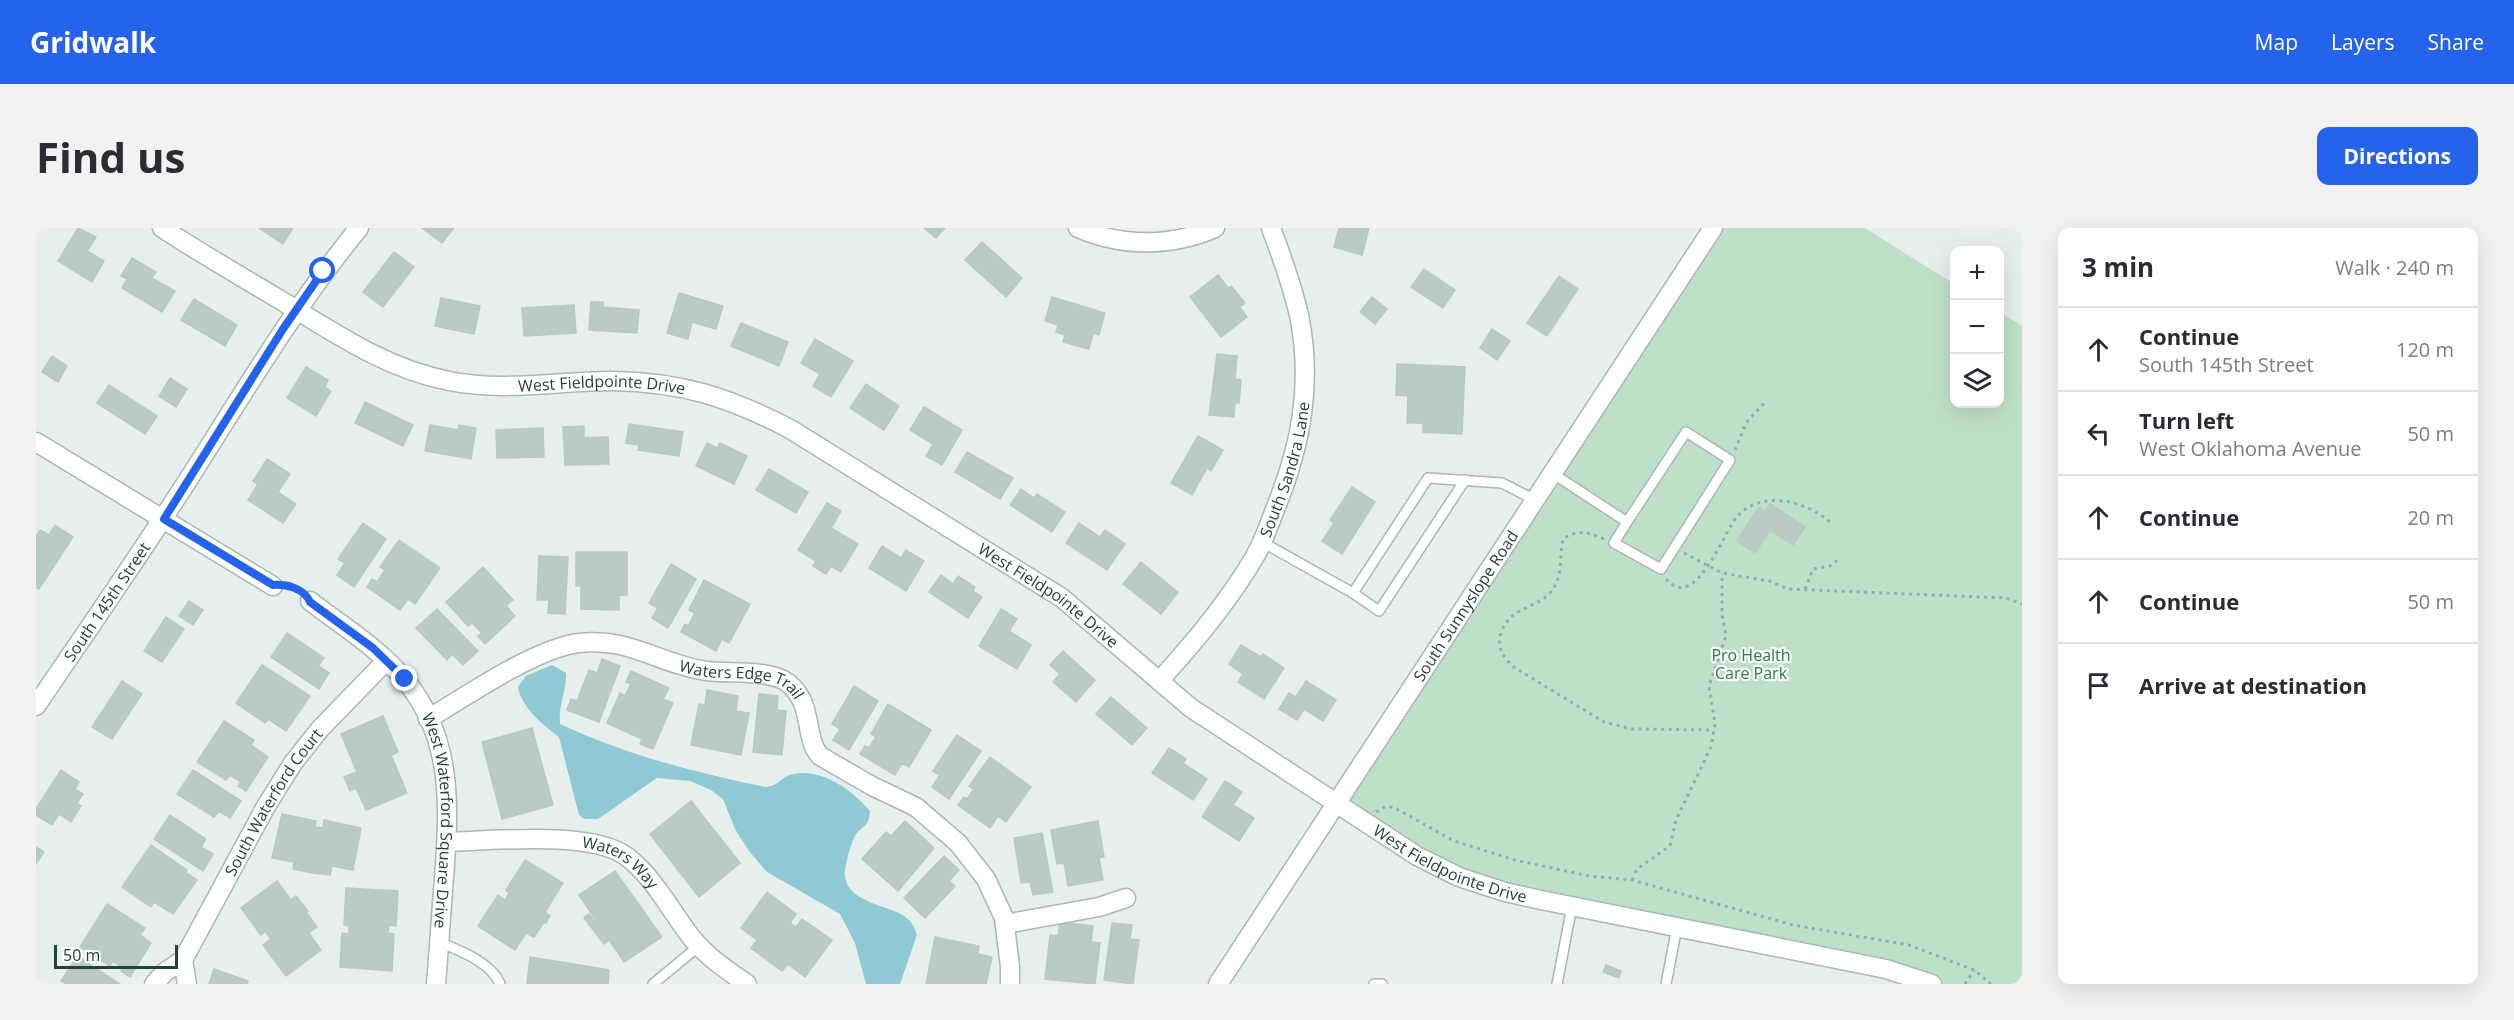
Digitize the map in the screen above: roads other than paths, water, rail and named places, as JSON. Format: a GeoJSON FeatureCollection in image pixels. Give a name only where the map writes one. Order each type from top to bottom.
{"type":"FeatureCollection","features":[{"type":"Feature","properties":{"kind":"street","name":"West Fieldpointe Drive"},"geometry":{"type":"LineString","coordinates":[[162,228],[360,349],[409,371],[452,382],[502,387],[611,381],[652,383],[704,392],[748,407],[790,429],[1062,598],[1191,708],[1225,732],[1337,802],[1417,856],[1459,878],[1505,892],[1886,969],[1932,984]]}},
{"type":"Feature","properties":{"kind":"street","name":"South 145th Street"},"geometry":{"type":"LineString","coordinates":[[36,706],[164,519],[296,310],[323,271],[359,228]]}},
{"type":"Feature","properties":{"kind":"street"},"geometry":{"type":"LineString","coordinates":[[1078,228],[1116,240],[1154,243],[1179,240],[1215,228]]}},
{"type":"Feature","properties":{"kind":"street","name":"South Sandra Lane"},"geometry":{"type":"LineString","coordinates":[[1160,681],[1217,613],[1254,558],[1290,474],[1304,406],[1304,360],[1299,316],[1290,279],[1271,228]]}},
{"type":"Feature","properties":{"kind":"street","name":"South Sunnyslope Road"},"geometry":{"type":"LineString","coordinates":[[1218,984],[1713,228]]}},
{"type":"Feature","properties":{"kind":"street"},"geometry":{"type":"LineString","coordinates":[[36,442],[273,585]]}},
{"type":"Feature","properties":{"kind":"street","name":"West Waterford Square Drive"},"geometry":{"type":"LineString","coordinates":[[310,602],[386,661],[405,679],[437,740],[448,794],[447,842],[436,984]]}},
{"type":"Feature","properties":{"kind":"street","name":"Waters Edge Trail"},"geometry":{"type":"LineString","coordinates":[[428,719],[536,657],[562,646],[597,643],[619,645],[677,666],[707,671],[768,675],[783,679],[799,694],[808,714],[814,749],[820,756],[872,786],[916,807],[945,829],[986,879],[1005,924],[1010,984]]}},
{"type":"Feature","properties":{"kind":"street","name":"South Waterford Court"},"geometry":{"type":"LineString","coordinates":[[154,984],[165,972],[183,960],[265,808],[293,762],[320,729],[386,661]]}},
{"type":"Feature","properties":{"kind":"street","name":"Waters Way"},"geometry":{"type":"LineString","coordinates":[[447,842],[537,839],[585,842],[624,854],[635,863],[699,946],[711,958],[747,984]]}},
{"type":"Feature","properties":{"kind":"street"},"geometry":{"type":"LineString","coordinates":[[1005,924],[1099,907],[1126,898]]}},
{"type":"Feature","properties":{"kind":"street"},"geometry":{"type":"LineString","coordinates":[[183,960],[187,984]]}},
{"type":"Feature","properties":{"kind":"lane"},"geometry":{"type":"LineString","coordinates":[[1686,432],[1730,460],[1660,569],[1614,543],[1627,522],[1686,432]]}},
{"type":"Feature","properties":{"kind":"lane"},"geometry":{"type":"LineString","coordinates":[[1552,473],[1627,522]]}},
{"type":"Feature","properties":{"kind":"lane"},"geometry":{"type":"LineString","coordinates":[[1353,593],[1428,478],[1502,483],[1535,500]]}},
{"type":"Feature","properties":{"kind":"lane"},"geometry":{"type":"LineString","coordinates":[[1262,542],[1353,593],[1379,611],[1465,480]]}},
{"type":"Feature","properties":{"kind":"lane"},"geometry":{"type":"LineString","coordinates":[[1557,984],[1572,906]]}},
{"type":"Feature","properties":{"kind":"lane"},"geometry":{"type":"LineString","coordinates":[[1666,984],[1677,927]]}},
{"type":"Feature","properties":{"kind":"lane"},"geometry":{"type":"LineString","coordinates":[[439,942],[461,951],[489,969],[500,984]]}},
{"type":"Feature","properties":{"kind":"lane"},"geometry":{"type":"LineString","coordinates":[[653,984],[699,946]]}},
{"type":"Feature","properties":{"kind":"lane"},"geometry":{"type":"LineString","coordinates":[[1374,984],[1382,984]]}},
{"type":"Feature","properties":{"kind":"water"},"geometry":{"type":"Polygon","coordinates":[[[552,665],[566,673],[560,724],[585,735],[661,762],[765,787],[790,775],[813,774],[834,782],[854,795],[870,811],[868,822],[857,833],[853,841],[845,877],[854,893],[897,912],[909,920],[914,927],[917,935],[900,984],[866,984],[855,943],[840,914],[767,872],[749,851],[735,829],[723,799],[711,790],[690,781],[657,778],[598,819],[585,819],[579,815],[559,737],[523,702],[518,687],[526,676],[552,665]]]}},
{"type":"Feature","properties":{"kind":"park label","name":"Pro Health Care Park"},"geometry":{"type":"Point","coordinates":[1751,664]}}]}
